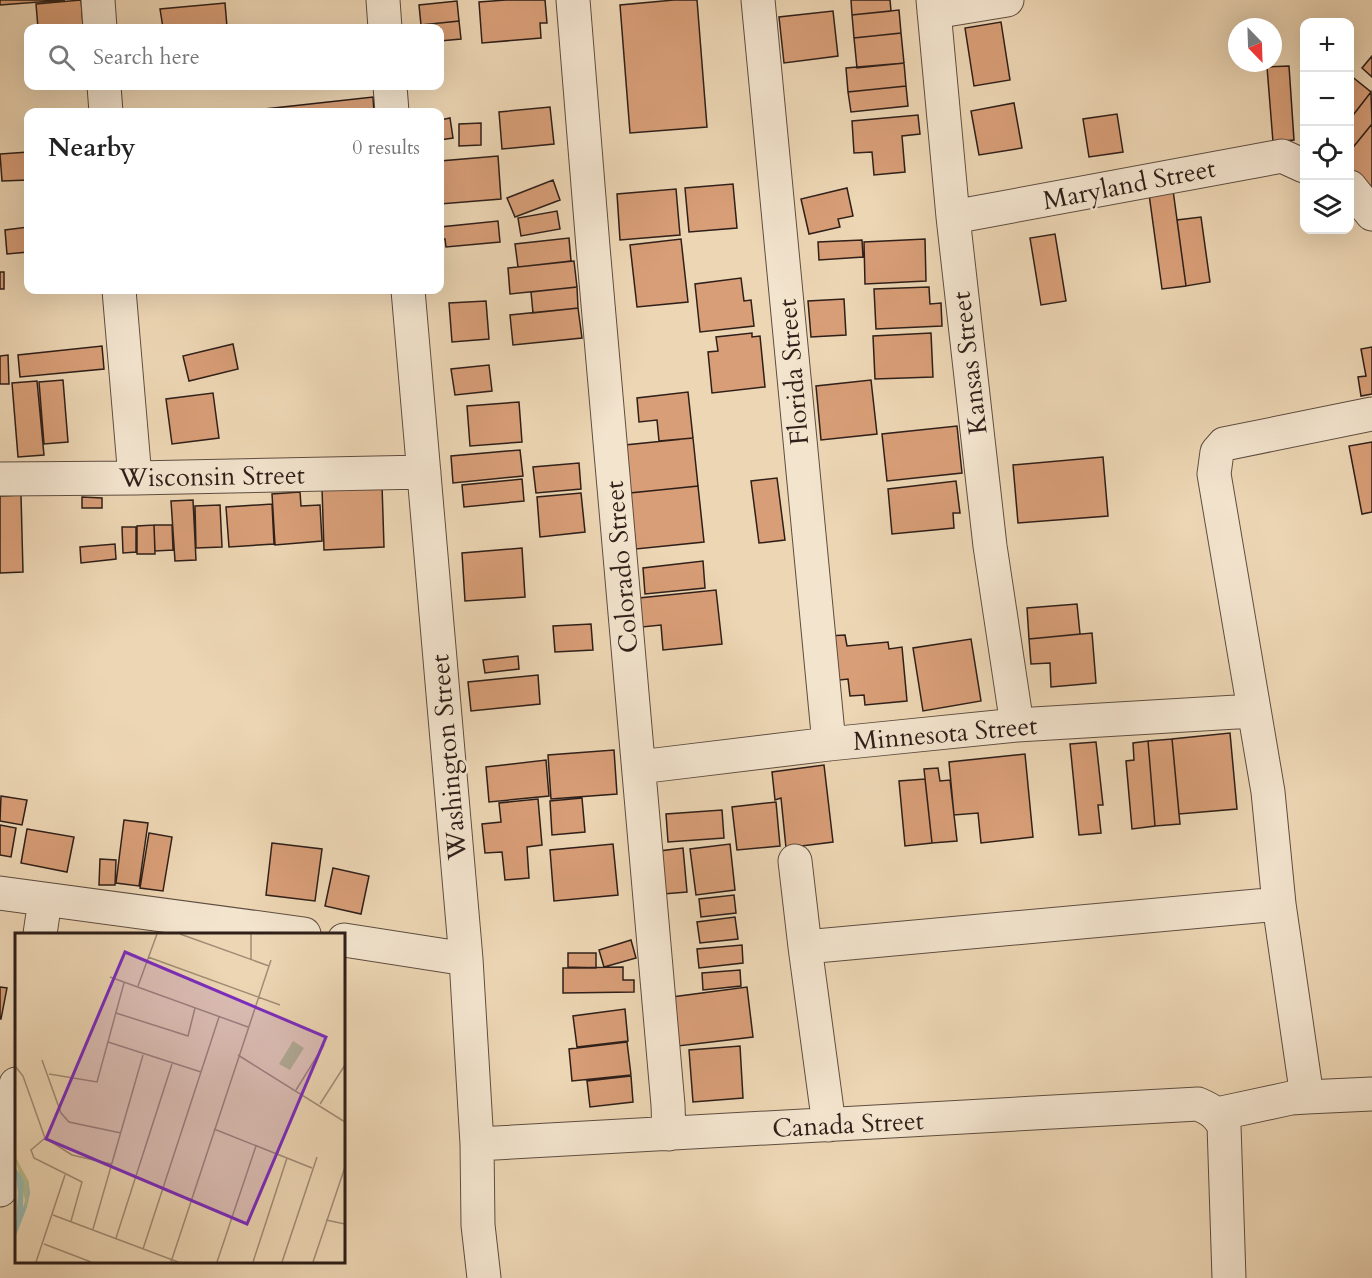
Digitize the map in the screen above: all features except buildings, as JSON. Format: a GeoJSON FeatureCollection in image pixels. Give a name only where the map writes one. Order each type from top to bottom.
{"type":"FeatureCollection","features":[{"type":"Feature","properties":{"kind":"street"},"geometry":{"type":"LineString","coordinates":[[98,0],[100,24]]}},
{"type":"Feature","properties":{"kind":"street"},"geometry":{"type":"LineString","coordinates":[[382,0],[385,24]]}},
{"type":"Feature","properties":{"kind":"street","name":"Colorado Street"},"geometry":{"type":"LineString","coordinates":[[573,0],[669,1134]]}},
{"type":"Feature","properties":{"kind":"street","name":"Florida Street"},"geometry":{"type":"LineString","coordinates":[[758,0],[829,744]]}},
{"type":"Feature","properties":{"kind":"street"},"geometry":{"type":"LineString","coordinates":[[934,6],[1007,0]]}},
{"type":"Feature","properties":{"kind":"street","name":"Kansas Street"},"geometry":{"type":"LineString","coordinates":[[934,6],[952,217],[990,546],[1017,725]]}},
{"type":"Feature","properties":{"kind":"street"},"geometry":{"type":"LineString","coordinates":[[104,90],[106,108]]}},
{"type":"Feature","properties":{"kind":"street"},"geometry":{"type":"LineString","coordinates":[[390,90],[392,108]]}},
{"type":"Feature","properties":{"kind":"street","name":"Maryland Street"},"geometry":{"type":"LineString","coordinates":[[952,217],[1282,156],[1300,164]]}},
{"type":"Feature","properties":{"kind":"street"},"geometry":{"type":"LineString","coordinates":[[1354,192],[1372,214]]}},
{"type":"Feature","properties":{"kind":"street"},"geometry":{"type":"LineString","coordinates":[[118,294],[135,478]]}},
{"type":"Feature","properties":{"kind":"street","name":"Washington Street"},"geometry":{"type":"LineString","coordinates":[[408,294],[466,959],[477,1144],[478,1225],[484,1278]]}},
{"type":"Feature","properties":{"kind":"street"},"geometry":{"type":"LineString","coordinates":[[1307,1097],[1280,904],[1268,792],[1214,474],[1217,452],[1224,444],[1372,414]]}},
{"type":"Feature","properties":{"kind":"street","name":"Wisconsin Street"},"geometry":{"type":"LineString","coordinates":[[0,479],[423,472]]}},
{"type":"Feature","properties":{"kind":"street","name":"Minnesota Street"},"geometry":{"type":"LineString","coordinates":[[639,767],[829,744],[1017,725],[1253,711]]}},
{"type":"Feature","properties":{"kind":"street"},"geometry":{"type":"LineString","coordinates":[[795,861],[830,1125]]}},
{"type":"Feature","properties":{"kind":"street"},"geometry":{"type":"LineString","coordinates":[[0,893],[296,933]]}},
{"type":"Feature","properties":{"kind":"street"},"geometry":{"type":"LineString","coordinates":[[40,933],[45,900]]}},
{"type":"Feature","properties":{"kind":"street"},"geometry":{"type":"LineString","coordinates":[[805,947],[1280,904]]}},
{"type":"Feature","properties":{"kind":"street"},"geometry":{"type":"LineString","coordinates":[[345,940],[466,959]]}},
{"type":"Feature","properties":{"kind":"street"},"geometry":{"type":"LineString","coordinates":[[0,1190],[15,1091]]}},
{"type":"Feature","properties":{"kind":"street"},"geometry":{"type":"LineString","coordinates":[[1229,1278],[1225,1137],[1224,1125],[1217,1114],[1291,1098],[1372,1094]]}},
{"type":"Feature","properties":{"kind":"street","name":"Canada Street"},"geometry":{"type":"LineString","coordinates":[[477,1144],[1198,1104],[1217,1114]]}}]}
